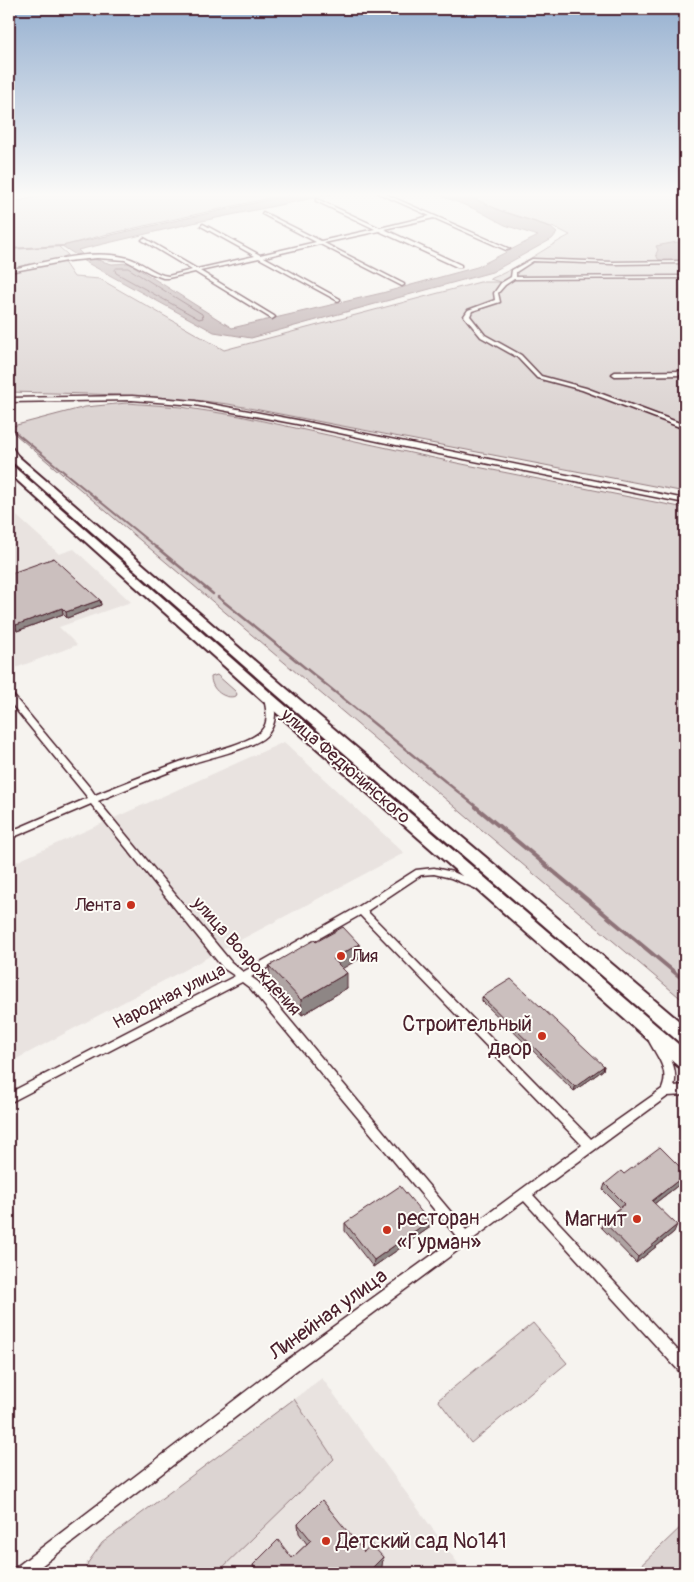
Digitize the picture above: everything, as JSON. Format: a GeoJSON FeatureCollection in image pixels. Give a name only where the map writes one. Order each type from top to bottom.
{"type":"FeatureCollection","features":[{"type":"Feature","properties":{"kind":"highway","name":"улица Федюнинского"},"geometry":{"type":"LineString","coordinates":[[9,454],[14,466],[268,698],[685,1061]]}},
{"type":"Feature","properties":{"kind":"highway","name":"улица Федюнинского"},"geometry":{"type":"LineString","coordinates":[[14,466],[282,692],[685,1037]]}},
{"type":"Feature","properties":{"kind":"street"},"geometry":{"type":"LineString","coordinates":[[9,271],[31,267]]}},
{"type":"Feature","properties":{"kind":"street"},"geometry":{"type":"LineString","coordinates":[[145,267],[163,277],[215,267]]}},
{"type":"Feature","properties":{"kind":"street"},"geometry":{"type":"LineString","coordinates":[[190,267],[272,316]]}},
{"type":"Feature","properties":{"kind":"street"},"geometry":{"type":"LineString","coordinates":[[280,267],[338,300]]}},
{"type":"Feature","properties":{"kind":"street"},"geometry":{"type":"LineString","coordinates":[[367,267],[402,285]]}},
{"type":"Feature","properties":{"kind":"street"},"geometry":{"type":"LineString","coordinates":[[513,278],[514,271],[521,267]]}},
{"type":"Feature","properties":{"kind":"street"},"geometry":{"type":"LineString","coordinates":[[685,278],[513,278],[503,284],[496,293],[498,301],[470,310],[467,316],[483,336],[519,356],[539,377],[584,389],[685,427]]}},
{"type":"Feature","properties":{"kind":"street"},"geometry":{"type":"LineString","coordinates":[[616,374],[685,373]]}},
{"type":"Feature","properties":{"kind":"street"},"geometry":{"type":"LineString","coordinates":[[9,400],[132,398],[195,403],[335,429],[434,451],[685,501]]}},
{"type":"Feature","properties":{"kind":"street"},"geometry":{"type":"LineString","coordinates":[[9,447],[14,466]]}},
{"type":"Feature","properties":{"kind":"street","name":"улица Возрождения"},"geometry":{"type":"LineString","coordinates":[[9,696],[88,790],[92,800],[227,965],[254,985],[464,1237]]}},
{"type":"Feature","properties":{"kind":"street"},"geometry":{"type":"LineString","coordinates":[[9,836],[187,762],[246,743],[263,735],[272,716],[268,698]]}},
{"type":"Feature","properties":{"kind":"street","name":"Народная улица"},"geometry":{"type":"LineString","coordinates":[[9,1098],[244,976],[361,910],[419,872],[434,871],[453,874],[501,900]]}},
{"type":"Feature","properties":{"kind":"street"},"geometry":{"type":"LineString","coordinates":[[361,910],[590,1146]]}},
{"type":"Feature","properties":{"kind":"street"},"geometry":{"type":"LineString","coordinates":[[644,1025],[668,1064],[671,1084],[666,1092]]}},
{"type":"Feature","properties":{"kind":"street"},"geometry":{"type":"LineString","coordinates":[[666,1092],[685,1090]]}},
{"type":"Feature","properties":{"kind":"street","name":"Линейная улица"},"geometry":{"type":"LineString","coordinates":[[28,1571],[288,1368],[464,1237],[666,1092]]}},
{"type":"Feature","properties":{"kind":"street"},"geometry":{"type":"LineString","coordinates":[[525,1194],[685,1367]]}},
{"type":"Feature","properties":{"kind":"shaded area"},"geometry":{"type":"Polygon","coordinates":[[[9,267],[67,267],[74,277],[100,279],[224,350],[480,282],[500,282],[490,279],[515,267],[685,267],[685,492],[228,404],[146,396],[9,392],[9,267]]]}},
{"type":"Feature","properties":{"kind":"shaded area"},"geometry":{"type":"Polygon","coordinates":[[[127,403],[181,407],[240,416],[457,463],[685,508],[685,1002],[9,429],[9,427],[85,407],[127,403]]]}},
{"type":"Feature","properties":{"kind":"shaded area"},"geometry":{"type":"Polygon","coordinates":[[[9,509],[59,554],[74,549],[131,602],[59,627],[77,645],[10,670],[9,509]]]}},
{"type":"Feature","properties":{"kind":"shaded area"},"geometry":{"type":"Polygon","coordinates":[[[217,675],[235,691],[236,696],[227,697],[216,690],[211,677],[217,675]]]}},
{"type":"Feature","properties":{"kind":"shaded area"},"geometry":{"type":"Polygon","coordinates":[[[284,742],[404,853],[9,1063],[9,865],[284,742]]]}},
{"type":"Feature","properties":{"kind":"shaded area"},"geometry":{"type":"Polygon","coordinates":[[[533,1323],[567,1363],[471,1443],[438,1400],[533,1323]]]}},
{"type":"Feature","properties":{"kind":"shaded area"},"geometry":{"type":"Polygon","coordinates":[[[322,1378],[465,1573],[92,1573],[87,1564],[102,1543],[322,1378]]]}},
{"type":"Feature","properties":{"kind":"shaded area"},"geometry":{"type":"Polygon","coordinates":[[[294,1399],[334,1459],[217,1573],[92,1573],[87,1564],[102,1543],[294,1399]]]}},
{"type":"Feature","properties":{"kind":"shaded area"},"geometry":{"type":"Polygon","coordinates":[[[685,1523],[685,1573],[633,1573],[685,1523]]]}},
{"type":"Feature","properties":{"kind":"water"},"geometry":{"type":"Polygon","coordinates":[[[94,267],[135,267],[232,328],[382,293],[477,267],[501,267],[492,272],[251,338],[214,332],[94,267]]]}},
{"type":"Feature","properties":{"kind":"building"},"geometry":{"type":"Polygon","coordinates":[[[54,558],[100,600],[66,612],[62,608],[16,625],[9,618],[9,574],[54,558]]]}},
{"type":"Feature","properties":{"kind":"building"},"geometry":{"type":"Polygon","coordinates":[[[343,927],[359,944],[333,959],[347,973],[301,1000],[269,966],[314,940],[316,942],[343,927]]]}},
{"type":"Feature","properties":{"kind":"building","name":"Строительный двор"},"geometry":{"type":"Polygon","coordinates":[[[511,979],[604,1066],[575,1087],[482,997],[511,979]]]}},
{"type":"Feature","properties":{"kind":"building"},"geometry":{"type":"Polygon","coordinates":[[[660,1147],[685,1172],[685,1175],[652,1201],[677,1225],[638,1257],[603,1221],[625,1204],[605,1184],[621,1171],[624,1174],[660,1147]]]}},
{"type":"Feature","properties":{"kind":"building","name":"ресторан «Гурман»"},"geometry":{"type":"Polygon","coordinates":[[[400,1186],[429,1221],[374,1260],[345,1223],[400,1186]]]}},
{"type":"Feature","properties":{"kind":"building","name":"Детский сад №141"},"geometry":{"type":"Polygon","coordinates":[[[322,1500],[364,1552],[371,1544],[383,1557],[367,1573],[259,1573],[253,1565],[278,1540],[292,1558],[311,1540],[298,1524],[322,1500]]]}},
{"type":"Feature","properties":{"kind":"waterway"},"geometry":{"type":"LineString","coordinates":[[9,427],[157,548]]}},
{"type":"Feature","properties":{"kind":"waterway"},"geometry":{"type":"LineString","coordinates":[[156,547],[213,594]]}},
{"type":"Feature","properties":{"kind":"waterway"},"geometry":{"type":"LineString","coordinates":[[218,597],[478,808]]}},
{"type":"Feature","properties":{"kind":"waterway"},"geometry":{"type":"LineString","coordinates":[[476,807],[685,981]]}},
{"type":"Feature","properties":{"kind":"place","name":"Лента"},"geometry":{"type":"Point","coordinates":[131,905]}},
{"type":"Feature","properties":{"kind":"place","name":"Лия"},"geometry":{"type":"Point","coordinates":[341,956]}},
{"type":"Feature","properties":{"kind":"place","name":"Строительный двор"},"geometry":{"type":"Point","coordinates":[542,1036]}},
{"type":"Feature","properties":{"kind":"place","name":"Магнит"},"geometry":{"type":"Point","coordinates":[637,1219]}},
{"type":"Feature","properties":{"kind":"place","name":"ресторан «Гурман»"},"geometry":{"type":"Point","coordinates":[387,1230]}},
{"type":"Feature","properties":{"kind":"place","name":"Детский сад №141"},"geometry":{"type":"Point","coordinates":[326,1541]}}]}
